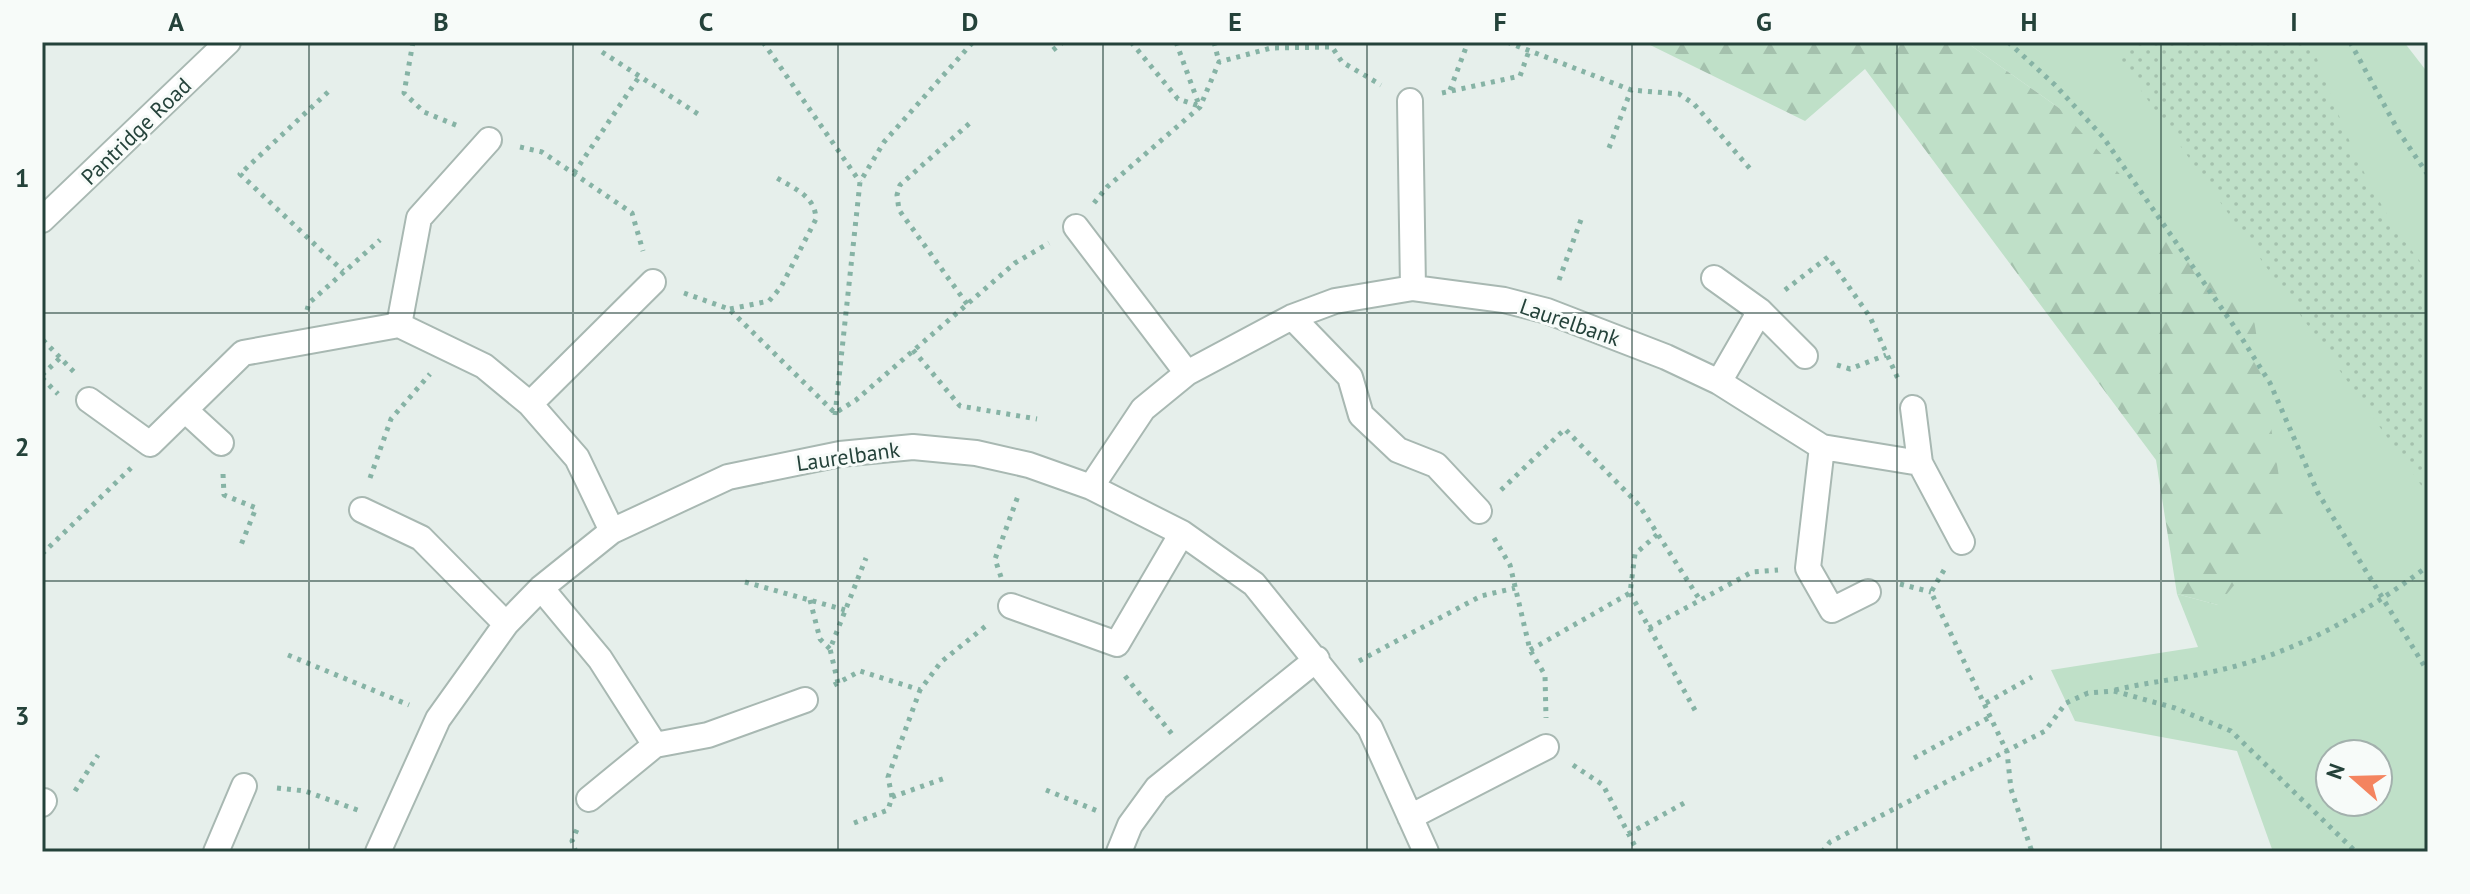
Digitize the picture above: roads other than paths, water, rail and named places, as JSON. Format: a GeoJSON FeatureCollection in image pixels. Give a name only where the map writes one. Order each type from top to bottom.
{"type":"FeatureCollection","features":[{"type":"Feature","properties":{"kind":"street","name":"Pantridge Road"},"geometry":{"type":"LineString","coordinates":[[42,220],[228,42]]}},
{"type":"Feature","properties":{"kind":"street"},"geometry":{"type":"LineString","coordinates":[[1410,101],[1413,288]]}},
{"type":"Feature","properties":{"kind":"street"},"geometry":{"type":"LineString","coordinates":[[399,325],[419,218],[489,140]]}},
{"type":"Feature","properties":{"kind":"street"},"geometry":{"type":"LineString","coordinates":[[1076,227],[1187,373]]}},
{"type":"Feature","properties":{"kind":"street"},"geometry":{"type":"LineString","coordinates":[[1714,278],[1760,311],[1805,356]]}},
{"type":"Feature","properties":{"kind":"street"},"geometry":{"type":"LineString","coordinates":[[530,404],[653,282]]}},
{"type":"Feature","properties":{"kind":"street","name":"Laurelbank"},"geometry":{"type":"LineString","coordinates":[[1091,487],[1143,409],[1187,373],[1292,317],[1335,301],[1413,288],[1504,300],[1547,311],[1666,357],[1719,382],[1822,447],[1920,463]]}},
{"type":"Feature","properties":{"kind":"street"},"geometry":{"type":"LineString","coordinates":[[1719,382],[1760,311]]}},
{"type":"Feature","properties":{"kind":"street"},"geometry":{"type":"LineString","coordinates":[[1292,317],[1350,377],[1361,415],[1398,450],[1436,465],[1479,511]]}},
{"type":"Feature","properties":{"kind":"street"},"geometry":{"type":"LineString","coordinates":[[89,400],[150,444],[243,353],[399,325],[484,366],[530,404],[577,458],[612,531]]}},
{"type":"Feature","properties":{"kind":"street"},"geometry":{"type":"LineString","coordinates":[[1913,408],[1920,463],[1962,542]]}},
{"type":"Feature","properties":{"kind":"street"},"geometry":{"type":"LineString","coordinates":[[185,410],[221,443]]}},
{"type":"Feature","properties":{"kind":"street","name":"Laurelbank"},"geometry":{"type":"LineString","coordinates":[[378,852],[438,719],[506,624],[541,588],[612,531],[728,477],[840,454],[913,447],[976,453],[1029,465],[1091,487],[1182,533],[1254,584],[1370,728],[1426,852]]}},
{"type":"Feature","properties":{"kind":"street"},"geometry":{"type":"LineString","coordinates":[[1822,447],[1808,568],[1832,610],[1868,592]]}},
{"type":"Feature","properties":{"kind":"street"},"geometry":{"type":"LineString","coordinates":[[362,510],[421,538],[506,624]]}},
{"type":"Feature","properties":{"kind":"street"},"geometry":{"type":"LineString","coordinates":[[1011,606],[1117,644],[1182,533]]}},
{"type":"Feature","properties":{"kind":"street"},"geometry":{"type":"LineString","coordinates":[[541,588],[600,659],[655,745]]}},
{"type":"Feature","properties":{"kind":"street"},"geometry":{"type":"LineString","coordinates":[[1119,852],[1130,825],[1157,788],[1193,759],[1324,668]]}},
{"type":"Feature","properties":{"kind":"street"},"geometry":{"type":"LineString","coordinates":[[589,799],[655,745],[708,735],[805,700]]}},
{"type":"Feature","properties":{"kind":"street"},"geometry":{"type":"LineString","coordinates":[[1410,817],[1546,747]]}},
{"type":"Feature","properties":{"kind":"street"},"geometry":{"type":"LineString","coordinates":[[216,852],[244,786]]}}]}
